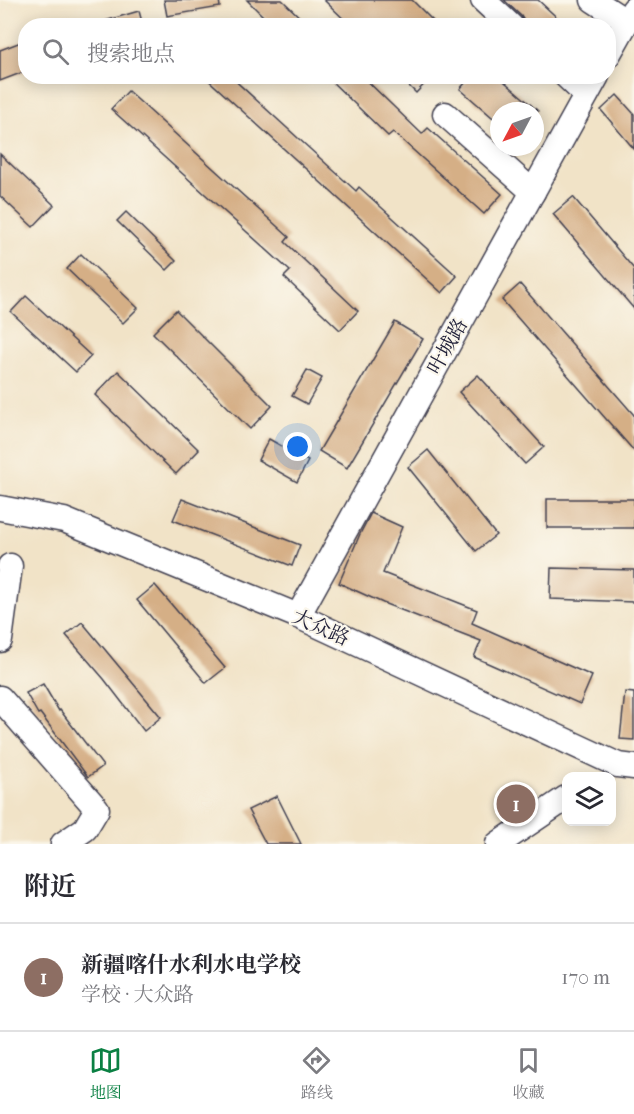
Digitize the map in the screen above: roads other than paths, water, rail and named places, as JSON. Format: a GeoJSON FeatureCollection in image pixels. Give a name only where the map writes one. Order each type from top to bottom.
{"type":"FeatureCollection","features":[{"type":"Feature","properties":{"kind":"street"},"geometry":{"type":"LineString","coordinates":[[483,0],[502,18]]}},
{"type":"Feature","properties":{"kind":"street"},"geometry":{"type":"LineString","coordinates":[[593,0],[630,16],[616,42]]}},
{"type":"Feature","properties":{"kind":"street","name":"叶城路"},"geometry":{"type":"LineString","coordinates":[[298,616],[591,86]]}},
{"type":"Feature","properties":{"kind":"street"},"geometry":{"type":"LineString","coordinates":[[445,114],[533,192]]}},
{"type":"Feature","properties":{"kind":"street","name":"大众路"},"geometry":{"type":"LineString","coordinates":[[0,508],[64,520],[298,616],[617,769]]}},
{"type":"Feature","properties":{"kind":"street"},"geometry":{"type":"LineString","coordinates":[[0,640],[10,566]]}},
{"type":"Feature","properties":{"kind":"street"},"geometry":{"type":"LineString","coordinates":[[0,698],[97,809],[85,829],[63,844]]}},
{"type":"Feature","properties":{"kind":"street"},"geometry":{"type":"LineString","coordinates":[[498,844],[562,801]]}},
{"type":"Feature","properties":{"kind":"place","name":"新疆喀什水利水电学校"},"geometry":{"type":"Point","coordinates":[516,804]}}]}
